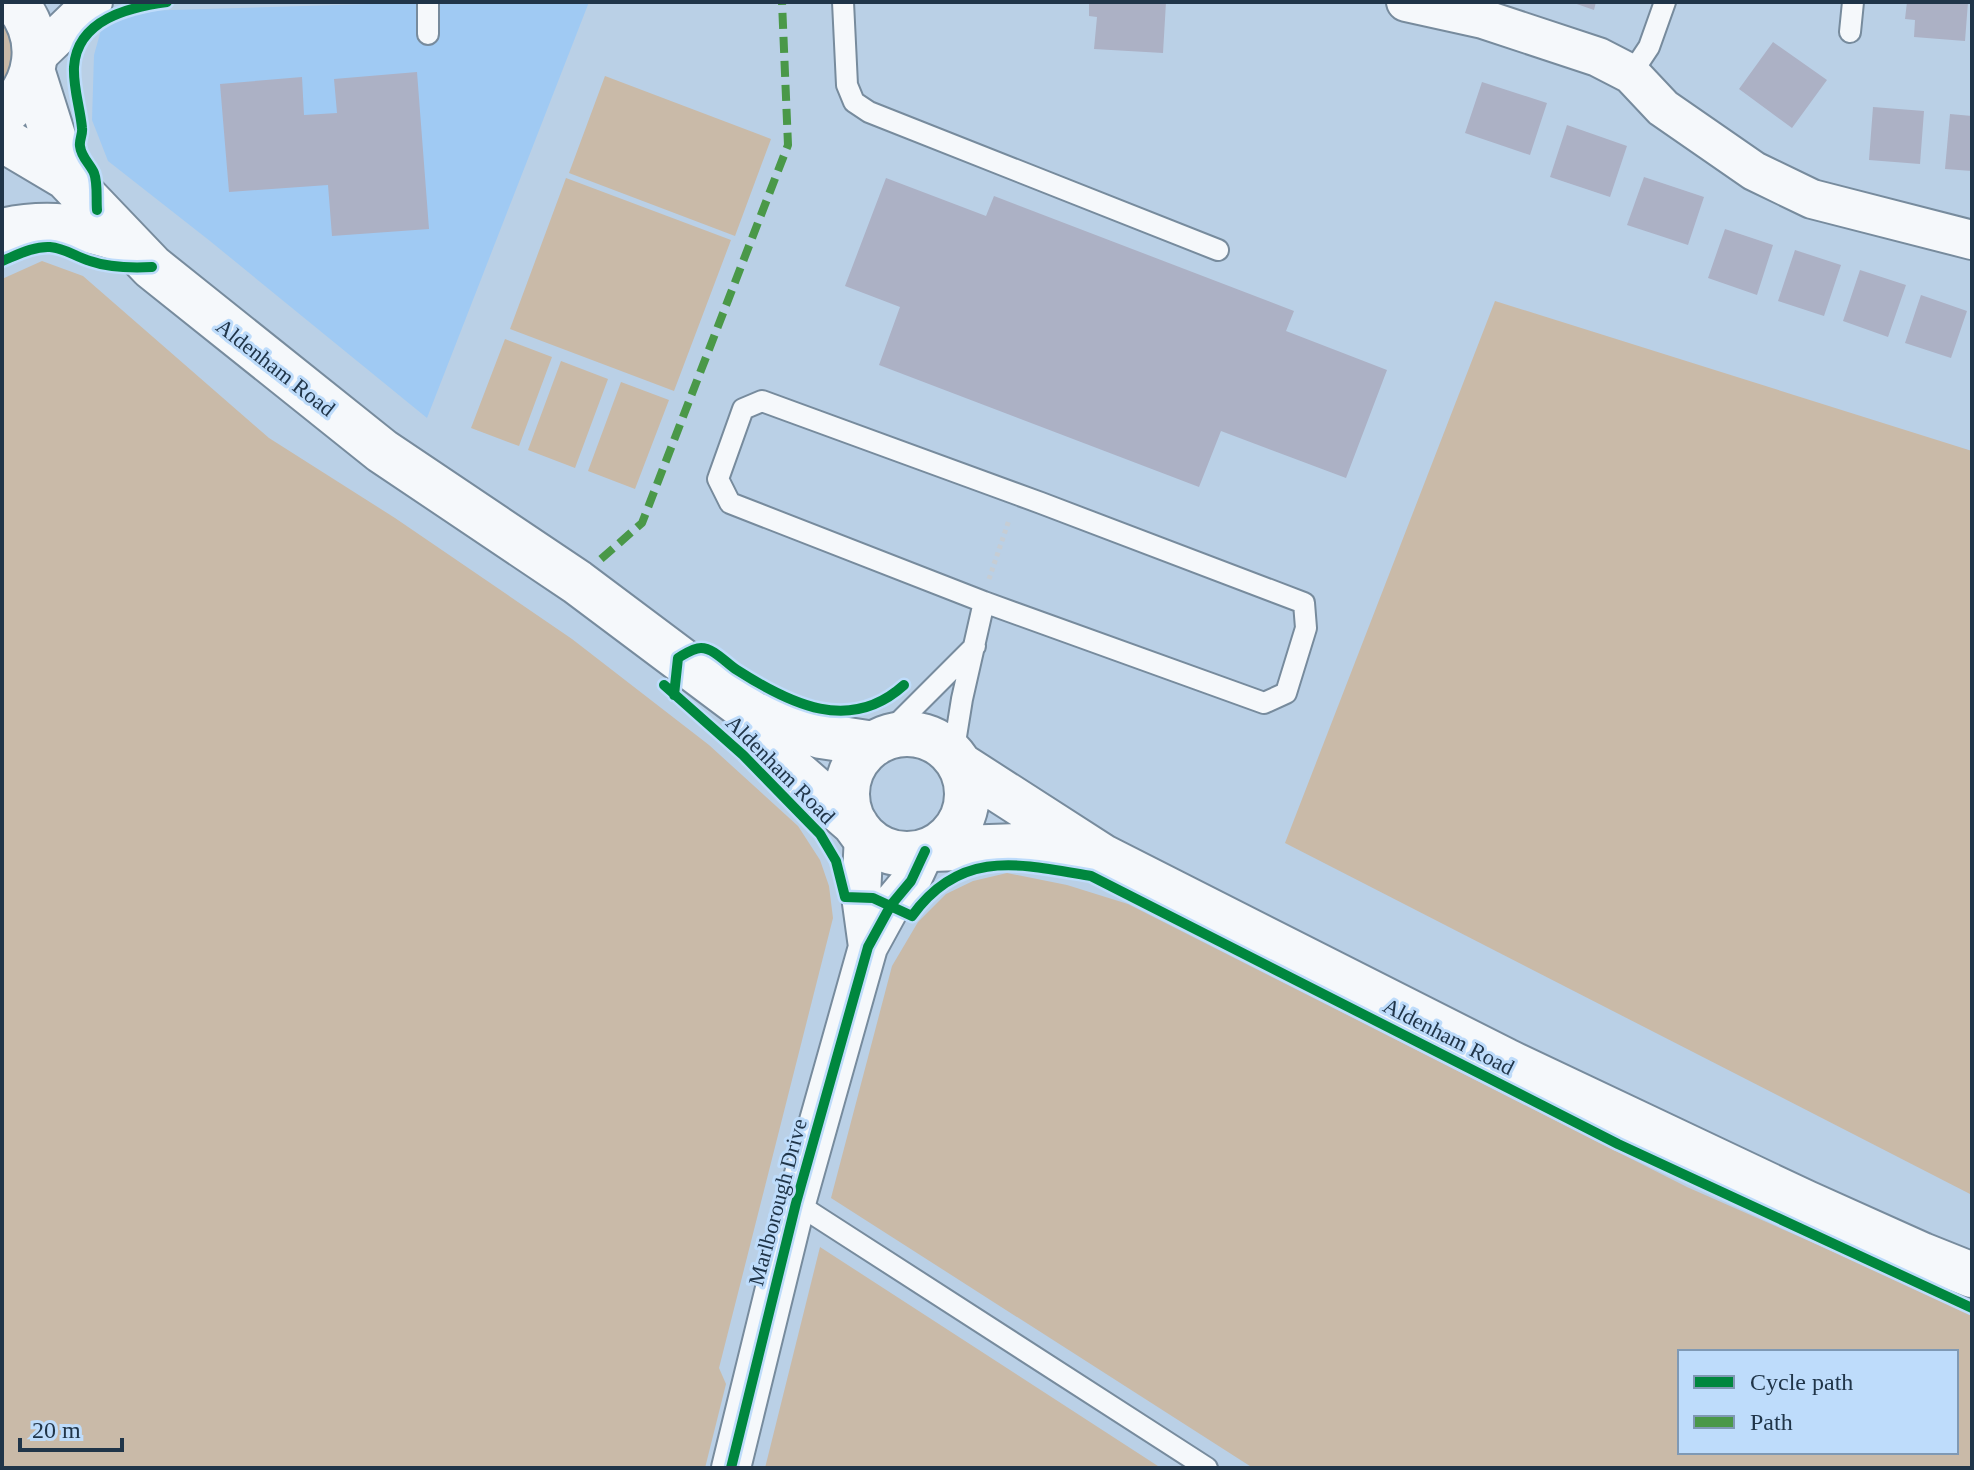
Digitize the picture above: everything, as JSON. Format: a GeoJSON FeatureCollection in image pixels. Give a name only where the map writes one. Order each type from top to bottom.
{"type":"FeatureCollection","features":[{"type":"Feature","properties":{"kind":"main road","name":"Aldenham Road"},"geometry":{"type":"LineString","coordinates":[[15,2],[25,13],[33,35],[34,65],[66,177]]}},
{"type":"Feature","properties":{"kind":"main road"},"geometry":{"type":"LineString","coordinates":[[2,115],[26,91],[34,65]]}},
{"type":"Feature","properties":{"kind":"main road","name":"Aldenham Road"},"geometry":{"type":"LineString","coordinates":[[2,139],[66,177],[152,267],[382,451],[577,582],[753,714],[821,736],[878,741]]}},
{"type":"Feature","properties":{"kind":"main road"},"geometry":{"type":"LineString","coordinates":[[2,231],[32,225],[62,224],[93,229],[128,242]]}},
{"type":"Feature","properties":{"kind":"main road","name":"Aldenham Road"},"geometry":{"type":"LineString","coordinates":[[753,714],[786,764],[860,830]]}},
{"type":"Feature","properties":{"kind":"main road"},"geometry":{"type":"LineString","coordinates":[[906,734],[924,736],[940,743],[956,760],[966,785],[966,807],[955,829],[928,850],[904,854],[892,852],[860,830],[849,809],[847,794],[850,774],[859,757],[878,741],[906,734]]}},
{"type":"Feature","properties":{"kind":"main road","name":"Aldenham Road"},"geometry":{"type":"LineString","coordinates":[[956,760],[1103,857],[1506,1061],[1806,1203],[1972,1275]]}},
{"type":"Feature","properties":{"kind":"main road","name":"Aldenham Road"},"geometry":{"type":"LineString","coordinates":[[928,850],[1021,846],[1103,857]]}},
{"type":"Feature","properties":{"kind":"street"},"geometry":{"type":"LineString","coordinates":[[34,65],[93,2]]}},
{"type":"Feature","properties":{"kind":"street"},"geometry":{"type":"LineString","coordinates":[[1406,2],[1483,19],[1598,57],[1631,74],[1663,108],[1765,177],[1812,199],[1972,240]]}},
{"type":"Feature","properties":{"kind":"street","name":"Marlborough Drive"},"geometry":{"type":"LineString","coordinates":[[860,830],[861,896],[868,947]]}},
{"type":"Feature","properties":{"kind":"street","name":"Marlborough Drive"},"geometry":{"type":"LineString","coordinates":[[731,1468],[796,1203],[868,947],[891,905],[911,881],[928,850]]}},
{"type":"Feature","properties":{"kind":"lane"},"geometry":{"type":"LineString","coordinates":[[428,2],[428,34]]}},
{"type":"Feature","properties":{"kind":"lane"},"geometry":{"type":"LineString","coordinates":[[843,2],[847,85],[854,102],[869,112],[1218,250]]}},
{"type":"Feature","properties":{"kind":"lane"},"geometry":{"type":"LineString","coordinates":[[1631,74],[1649,47],[1665,2]]}},
{"type":"Feature","properties":{"kind":"lane"},"geometry":{"type":"LineString","coordinates":[[1850,32],[1853,2]]}},
{"type":"Feature","properties":{"kind":"lane"},"geometry":{"type":"LineString","coordinates":[[762,401],[1251,582],[1304,603],[1306,628],[1286,693],[1264,703],[984,602],[730,503],[718,479],[743,409],[762,401]]}},
{"type":"Feature","properties":{"kind":"lane"},"geometry":{"type":"LineString","coordinates":[[956,760],[962,699],[984,602]]}},
{"type":"Feature","properties":{"kind":"lane"},"geometry":{"type":"LineString","coordinates":[[878,741],[975,646]]}},
{"type":"Feature","properties":{"kind":"lane"},"geometry":{"type":"LineString","coordinates":[[796,1203],[1207,1468]]}},
{"type":"Feature","properties":{"kind":"path"},"geometry":{"type":"LineString","coordinates":[[984,602],[994,560],[1012,512]]}},
{"type":"Feature","properties":{"kind":"shaded area"},"geometry":{"type":"Polygon","coordinates":[[[439,2],[589,2],[427,418],[108,161],[92,120],[94,55],[101,30],[138,11],[439,2]]]}},
{"type":"Feature","properties":{"kind":"shaded area"},"geometry":{"type":"Polygon","coordinates":[[[2,22],[10,40],[12,55],[10,71],[2,89],[2,22]]]}},
{"type":"Feature","properties":{"kind":"shaded area"},"geometry":{"type":"Polygon","coordinates":[[[605,76],[771,139],[735,236],[569,173],[605,76]]]}},
{"type":"Feature","properties":{"kind":"shaded area"},"geometry":{"type":"Polygon","coordinates":[[[566,178],[731,240],[674,391],[510,329],[566,178]]]}},
{"type":"Feature","properties":{"kind":"shaded area"},"geometry":{"type":"Polygon","coordinates":[[[42,261],[83,276],[269,438],[395,518],[572,639],[709,745],[798,826],[820,860],[829,886],[833,918],[719,1368],[726,1384],[705,1468],[2,1468],[2,279],[42,261]]]}},
{"type":"Feature","properties":{"kind":"shaded area"},"geometry":{"type":"Polygon","coordinates":[[[1495,301],[1972,451],[1972,1195],[1285,843],[1495,301]]]}},
{"type":"Feature","properties":{"kind":"shaded area"},"geometry":{"type":"Polygon","coordinates":[[[505,339],[552,357],[519,446],[471,428],[505,339]]]}},
{"type":"Feature","properties":{"kind":"shaded area"},"geometry":{"type":"Polygon","coordinates":[[[561,361],[608,379],[575,468],[528,450],[561,361]]]}},
{"type":"Feature","properties":{"kind":"shaded area"},"geometry":{"type":"Polygon","coordinates":[[[621,382],[669,400],[635,489],[588,471],[621,382]]]}},
{"type":"Feature","properties":{"kind":"shaded area"},"geometry":{"type":"Polygon","coordinates":[[[1007,873],[1067,885],[1128,904],[1687,1187],[1972,1313],[1972,1468],[1253,1468],[831,1198],[892,966],[918,922],[946,894],[973,881],[1007,873]]]}},
{"type":"Feature","properties":{"kind":"shaded area"},"geometry":{"type":"Polygon","coordinates":[[[820,1247],[1161,1468],[765,1468],[820,1247]]]}},
{"type":"Feature","properties":{"kind":"building"},"geometry":{"type":"Polygon","coordinates":[[[1089,2],[1166,2],[1163,53],[1094,49],[1097,17],[1089,16],[1089,2]]]}},
{"type":"Feature","properties":{"kind":"building"},"geometry":{"type":"Polygon","coordinates":[[[1571,2],[1596,2],[1594,10],[1571,2]]]}},
{"type":"Feature","properties":{"kind":"building"},"geometry":{"type":"Polygon","coordinates":[[[1907,2],[1968,2],[1965,41],[1914,37],[1915,20],[1905,19],[1907,2]]]}},
{"type":"Feature","properties":{"kind":"building"},"geometry":{"type":"Polygon","coordinates":[[[1773,42],[1827,80],[1792,128],[1739,89],[1773,42]]]}},
{"type":"Feature","properties":{"kind":"building"},"geometry":{"type":"Polygon","coordinates":[[[417,72],[429,229],[332,236],[328,185],[229,192],[220,84],[302,77],[304,115],[337,113],[334,79],[417,72]]]}},
{"type":"Feature","properties":{"kind":"building"},"geometry":{"type":"Polygon","coordinates":[[[1482,82],[1547,103],[1530,155],[1465,133],[1482,82]]]}},
{"type":"Feature","properties":{"kind":"building"},"geometry":{"type":"Polygon","coordinates":[[[1873,107],[1924,111],[1920,164],[1869,160],[1873,107]]]}},
{"type":"Feature","properties":{"kind":"building"},"geometry":{"type":"Polygon","coordinates":[[[1950,114],[1972,116],[1972,171],[1945,169],[1950,114]]]}},
{"type":"Feature","properties":{"kind":"building"},"geometry":{"type":"Polygon","coordinates":[[[1567,125],[1627,146],[1610,197],[1550,177],[1567,125]]]}},
{"type":"Feature","properties":{"kind":"building"},"geometry":{"type":"Polygon","coordinates":[[[1644,177],[1704,197],[1688,245],[1627,225],[1644,177]]]}},
{"type":"Feature","properties":{"kind":"building"},"geometry":{"type":"Polygon","coordinates":[[[886,178],[986,216],[994,196],[1294,311],[1286,331],[1387,370],[1346,478],[1221,431],[1199,487],[879,365],[900,307],[845,286],[886,178]]]}},
{"type":"Feature","properties":{"kind":"building"},"geometry":{"type":"Polygon","coordinates":[[[1725,229],[1773,245],[1757,295],[1708,278],[1725,229]]]}},
{"type":"Feature","properties":{"kind":"building"},"geometry":{"type":"Polygon","coordinates":[[[1795,250],[1841,265],[1824,316],[1778,301],[1795,250]]]}},
{"type":"Feature","properties":{"kind":"building"},"geometry":{"type":"Polygon","coordinates":[[[1860,270],[1906,285],[1888,337],[1843,321],[1860,270]]]}},
{"type":"Feature","properties":{"kind":"building"},"geometry":{"type":"Polygon","coordinates":[[[1921,295],[1967,311],[1951,358],[1905,343],[1921,295]]]}},
{"type":"Feature","properties":{"kind":"marked path"},"geometry":{"type":"LineString","coordinates":[[601,559],[642,523],[788,145],[782,2]]}},
{"type":"Feature","properties":{"kind":"cycle path"},"geometry":{"type":"LineString","coordinates":[[97,210],[95,177],[80,146],[82,128],[74,75],[77,51],[85,37],[108,18],[167,2]]}},
{"type":"Feature","properties":{"kind":"cycle path"},"geometry":{"type":"LineString","coordinates":[[2,261],[32,249],[50,247],[105,265],[152,267]]}},
{"type":"Feature","properties":{"kind":"cycle path"},"geometry":{"type":"LineString","coordinates":[[674,695],[678,658],[701,648],[715,653],[778,694],[820,709],[841,711],[863,708],[883,700],[904,685]]}},
{"type":"Feature","properties":{"kind":"cycle path"},"geometry":{"type":"LineString","coordinates":[[664,685],[743,755],[820,834],[836,861],[845,897],[873,898],[912,916],[931,894],[951,879],[971,870],[1016,865],[1091,876],[1618,1144],[1972,1308]]}},
{"type":"Feature","properties":{"kind":"cycle path"},"geometry":{"type":"LineString","coordinates":[[731,1468],[796,1203],[868,947],[891,905],[911,881],[925,851]]}}]}
